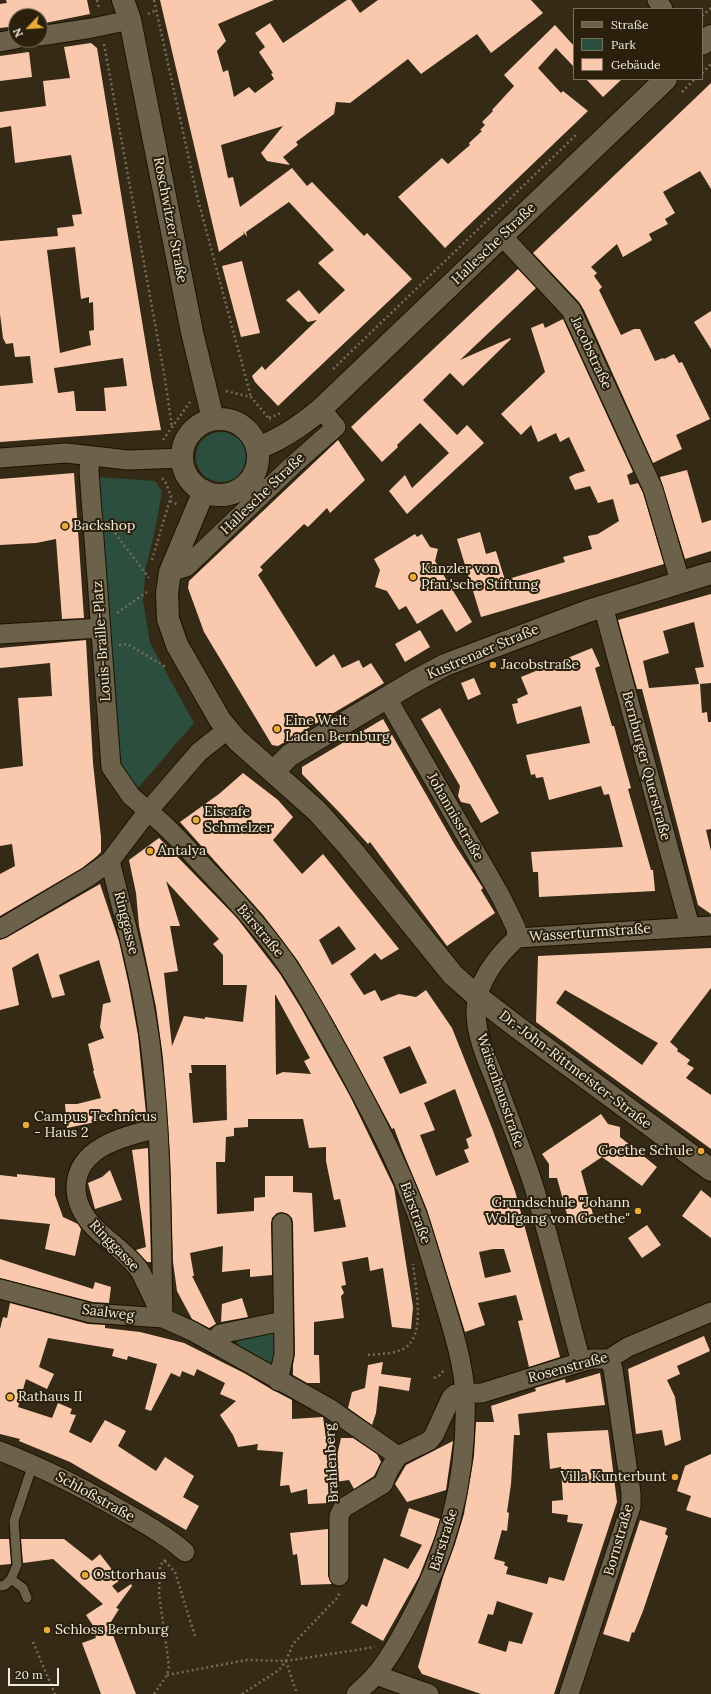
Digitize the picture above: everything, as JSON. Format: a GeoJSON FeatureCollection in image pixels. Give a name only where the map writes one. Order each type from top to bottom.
{"type":"FeatureCollection","features":[{"type":"Feature","properties":{"kind":"street","name":"Roschwitzer Straße"},"geometry":{"type":"LineString","coordinates":[[122,0],[129,10],[192,332],[213,419]]}},
{"type":"Feature","properties":{"kind":"street"},"geometry":{"type":"LineString","coordinates":[[48,35],[101,26],[129,10]]}},
{"type":"Feature","properties":{"kind":"street","name":"Hallesche Straße"},"geometry":{"type":"LineString","coordinates":[[257,448],[292,430],[321,409],[665,80]]}},
{"type":"Feature","properties":{"kind":"street","name":"Jacobstraße"},"geometry":{"type":"LineString","coordinates":[[502,236],[572,310],[653,490],[680,581]]}},
{"type":"Feature","properties":{"kind":"street","name":"Hallesche Straße"},"geometry":{"type":"LineString","coordinates":[[170,572],[186,567],[293,465],[336,427],[321,409]]}},
{"type":"Feature","properties":{"kind":"street"},"geometry":{"type":"LineString","coordinates":[[213,419],[230,420],[241,425],[253,437],[257,448],[258,458],[256,469],[252,478],[235,492],[214,494],[204,491],[189,478],[184,469],[182,458],[190,433],[203,423],[213,419]]}},
{"type":"Feature","properties":{"kind":"street"},"geometry":{"type":"LineString","coordinates":[[0,458],[66,453],[144,460],[182,458]]}},
{"type":"Feature","properties":{"kind":"street","name":"Louis-Braille-Platz"},"geometry":{"type":"LineString","coordinates":[[90,456],[89,471],[111,767],[132,796],[148,811]]}},
{"type":"Feature","properties":{"kind":"street"},"geometry":{"type":"LineString","coordinates":[[204,491],[170,572],[168,584],[167,605],[172,634],[185,662],[220,720],[237,740],[317,811],[333,828],[453,975],[478,997]]}},
{"type":"Feature","properties":{"kind":"street","name":"Kustrenaer Straße"},"geometry":{"type":"LineString","coordinates":[[273,772],[290,755],[445,666],[528,633],[603,606],[711,572]]}},
{"type":"Feature","properties":{"kind":"street","name":"Bernburger Querstraße"},"geometry":{"type":"LineString","coordinates":[[603,606],[690,926]]}},
{"type":"Feature","properties":{"kind":"street"},"geometry":{"type":"LineString","coordinates":[[0,634],[101,628]]}},
{"type":"Feature","properties":{"kind":"street","name":"Johannisstraße"},"geometry":{"type":"LineString","coordinates":[[387,698],[501,897],[516,928],[518,938]]}},
{"type":"Feature","properties":{"kind":"street"},"geometry":{"type":"LineString","coordinates":[[0,929],[88,877],[110,861],[148,811],[199,752],[228,729]]}},
{"type":"Feature","properties":{"kind":"street","name":"Bärstraße"},"geometry":{"type":"LineString","coordinates":[[148,811],[163,823],[264,934],[294,973],[351,1074],[393,1157],[418,1216],[458,1350],[465,1393],[461,1476],[445,1542],[428,1586],[398,1642],[376,1675],[356,1694]]}},
{"type":"Feature","properties":{"kind":"street","name":"Ringgasse"},"geometry":{"type":"LineString","coordinates":[[110,861],[136,962],[152,1057],[158,1128],[163,1318]]}},
{"type":"Feature","properties":{"kind":"street","name":"Wasserturmstraße"},"geometry":{"type":"LineString","coordinates":[[478,997],[488,973],[504,949],[518,938],[690,926],[711,926]]}},
{"type":"Feature","properties":{"kind":"street","name":"Dr.-John-Rittmeister-Straße"},"geometry":{"type":"LineString","coordinates":[[478,997],[711,1170]]}},
{"type":"Feature","properties":{"kind":"street","name":"Waisenhausstraße"},"geometry":{"type":"LineString","coordinates":[[478,997],[476,1012],[484,1051],[533,1184],[581,1362]]}},
{"type":"Feature","properties":{"kind":"street","name":"Ringgasse"},"geometry":{"type":"LineString","coordinates":[[158,1128],[131,1135],[105,1145],[96,1151],[80,1168],[76,1178],[76,1190],[79,1205],[88,1220],[138,1267],[163,1318]]}},
{"type":"Feature","properties":{"kind":"street"},"geometry":{"type":"LineString","coordinates":[[282,1223],[284,1354],[286,1385]]}},
{"type":"Feature","properties":{"kind":"street","name":"Saalweg"},"geometry":{"type":"LineString","coordinates":[[0,1289],[91,1313],[163,1318],[213,1343],[286,1385]]}},
{"type":"Feature","properties":{"kind":"street","name":"Rosenstraße"},"geometry":{"type":"LineString","coordinates":[[465,1393],[482,1393],[592,1359],[608,1359],[628,1347],[711,1312]]}},
{"type":"Feature","properties":{"kind":"street"},"geometry":{"type":"LineString","coordinates":[[213,1343],[220,1334],[284,1321]]}},
{"type":"Feature","properties":{"kind":"street","name":"Bornstraße"},"geometry":{"type":"LineString","coordinates":[[569,1694],[631,1506],[631,1493],[614,1368],[608,1359]]}},
{"type":"Feature","properties":{"kind":"street","name":"Brahlenberg"},"geometry":{"type":"LineString","coordinates":[[286,1385],[329,1408],[398,1456],[382,1484],[343,1508],[339,1516],[339,1576]]}},
{"type":"Feature","properties":{"kind":"street"},"geometry":{"type":"LineString","coordinates":[[398,1456],[429,1441],[434,1435],[451,1398],[456,1394],[465,1393]]}},
{"type":"Feature","properties":{"kind":"street","name":"Schloßstraße"},"geometry":{"type":"LineString","coordinates":[[0,1451],[33,1464],[95,1495],[169,1538],[185,1552]]}},
{"type":"Feature","properties":{"kind":"street"},"geometry":{"type":"LineString","coordinates":[[376,1675],[429,1694]]}},
{"type":"Feature","properties":{"kind":"lane"},"geometry":{"type":"LineString","coordinates":[[0,1586],[5,1585],[11,1579],[17,1565],[14,1521],[33,1464]]}},
{"type":"Feature","properties":{"kind":"lane"},"geometry":{"type":"LineString","coordinates":[[11,1579],[23,1588],[27,1598]]}},
{"type":"Feature","properties":{"kind":"path"},"geometry":{"type":"LineString","coordinates":[[97,0],[164,373],[172,427]]}},
{"type":"Feature","properties":{"kind":"path"},"geometry":{"type":"LineString","coordinates":[[154,0],[198,200],[251,398]]}},
{"type":"Feature","properties":{"kind":"path"},"geometry":{"type":"LineString","coordinates":[[703,15],[711,8]]}},
{"type":"Feature","properties":{"kind":"path"},"geometry":{"type":"LineString","coordinates":[[703,72],[711,64]]}},
{"type":"Feature","properties":{"kind":"path"},"geometry":{"type":"LineString","coordinates":[[327,374],[578,134]]}},
{"type":"Feature","properties":{"kind":"path"},"geometry":{"type":"LineString","coordinates":[[269,418],[285,412]]}},
{"type":"Feature","properties":{"kind":"path"},"geometry":{"type":"LineString","coordinates":[[110,527],[149,578]]}},
{"type":"Feature","properties":{"kind":"path"},"geometry":{"type":"LineString","coordinates":[[101,628],[111,617],[148,592]]}},
{"type":"Feature","properties":{"kind":"path"},"geometry":{"type":"LineString","coordinates":[[102,647],[127,644],[166,667]]}},
{"type":"Feature","properties":{"kind":"path"},"geometry":{"type":"LineString","coordinates":[[368,1355],[393,1353],[410,1345],[412,1341],[417,1328],[418,1302],[412,1262]]}},
{"type":"Feature","properties":{"kind":"path","name":"Brahlenberg"},"geometry":{"type":"LineString","coordinates":[[329,1408],[329,1472],[333,1507],[339,1516]]}},
{"type":"Feature","properties":{"kind":"path"},"geometry":{"type":"LineString","coordinates":[[161,1552],[164,1561],[175,1572],[194,1636]]}},
{"type":"Feature","properties":{"kind":"path"},"geometry":{"type":"LineString","coordinates":[[154,1694],[167,1676],[169,1666],[159,1594],[160,1565],[164,1561]]}},
{"type":"Feature","properties":{"kind":"path"},"geometry":{"type":"LineString","coordinates":[[242,1694],[279,1670],[286,1661],[293,1644],[342,1591],[343,1581],[339,1576]]}},
{"type":"Feature","properties":{"kind":"path"},"geometry":{"type":"LineString","coordinates":[[33,1642],[55,1694]]}},
{"type":"Feature","properties":{"kind":"path"},"geometry":{"type":"LineString","coordinates":[[167,1676],[246,1660],[286,1661],[344,1653],[398,1642]]}},
{"type":"Feature","properties":{"kind":"path"},"geometry":{"type":"LineString","coordinates":[[286,1661],[297,1694]]}},
{"type":"Feature","properties":{"kind":"green space"},"geometry":{"type":"Polygon","coordinates":[[[216,432],[226,432],[239,439],[246,452],[246,462],[239,475],[226,482],[216,482],[207,478],[200,471],[196,462],[196,452],[200,443],[207,436],[216,432]]]}},
{"type":"Feature","properties":{"kind":"green space"},"geometry":{"type":"Polygon","coordinates":[[[98,477],[155,481],[162,491],[146,567],[143,600],[150,643],[194,723],[137,789],[121,772],[98,477]]]}},
{"type":"Feature","properties":{"kind":"green space"},"geometry":{"type":"Polygon","coordinates":[[[278,1330],[272,1368],[237,1349],[238,1338],[278,1330]]]}},
{"type":"Feature","properties":{"kind":"building"},"geometry":{"type":"Polygon","coordinates":[[[6,0],[87,0],[90,14],[48,22],[48,8],[8,8],[8,27],[0,28],[0,4],[7,3],[6,0]]]}},
{"type":"Feature","properties":{"kind":"building"},"geometry":{"type":"Polygon","coordinates":[[[160,0],[274,0],[218,24],[226,41],[217,51],[223,72],[228,70],[234,97],[249,87],[255,93],[274,79],[271,74],[273,73],[259,52],[265,47],[255,33],[270,23],[283,43],[347,0],[351,0],[360,13],[378,0],[531,0],[543,13],[491,53],[477,34],[421,74],[408,59],[350,103],[336,102],[334,114],[296,142],[298,145],[283,157],[290,165],[267,161],[261,153],[283,126],[221,145],[228,178],[233,177],[240,207],[292,168],[307,186],[312,182],[364,236],[367,233],[412,279],[278,406],[255,382],[252,376],[262,366],[265,370],[317,320],[308,322],[286,300],[299,290],[319,314],[345,290],[318,263],[334,250],[289,202],[246,232],[247,237],[243,231],[244,234],[219,252],[160,0]]]}},
{"type":"Feature","properties":{"kind":"building"},"geometry":{"type":"Polygon","coordinates":[[[555,25],[573,45],[573,66],[556,48],[538,68],[561,93],[563,91],[588,111],[445,248],[398,197],[442,158],[448,164],[470,145],[469,143],[482,131],[480,130],[485,125],[482,122],[514,86],[504,75],[555,25]]]}},
{"type":"Feature","properties":{"kind":"building"},"geometry":{"type":"Polygon","coordinates":[[[91,43],[97,48],[161,430],[0,442],[0,386],[33,383],[30,356],[15,357],[13,343],[6,344],[3,338],[0,314],[0,241],[58,236],[57,228],[74,226],[72,215],[82,214],[71,155],[15,163],[11,126],[0,128],[0,112],[46,106],[43,81],[70,78],[64,47],[91,43]],[[75,247],[47,250],[60,353],[91,345],[89,331],[94,330],[93,302],[89,303],[89,297],[81,299],[75,247]],[[123,358],[54,368],[58,393],[74,391],[76,411],[106,411],[104,388],[127,386],[123,358]]]}},
{"type":"Feature","properties":{"kind":"building"},"geometry":{"type":"Polygon","coordinates":[[[29,52],[32,77],[0,81],[0,56],[29,52]]]}},
{"type":"Feature","properties":{"kind":"building"},"geometry":{"type":"Polygon","coordinates":[[[587,80],[621,80],[603,97],[587,80]]]}},
{"type":"Feature","properties":{"kind":"building"},"geometry":{"type":"Polygon","coordinates":[[[711,83],[711,189],[700,171],[663,192],[675,213],[665,219],[668,224],[649,234],[652,240],[623,257],[617,244],[591,267],[597,273],[594,276],[602,287],[599,290],[621,335],[634,329],[640,329],[655,361],[664,359],[674,354],[679,363],[682,362],[710,419],[676,435],[682,449],[653,463],[584,310],[579,302],[533,253],[711,83]]]}},
{"type":"Feature","properties":{"kind":"building"},"geometry":{"type":"Polygon","coordinates":[[[242,261],[260,333],[241,337],[222,266],[242,261]]]}},
{"type":"Feature","properties":{"kind":"building"},"geometry":{"type":"Polygon","coordinates":[[[518,269],[536,288],[460,360],[510,338],[511,339],[463,386],[450,373],[423,400],[457,435],[467,425],[484,443],[407,514],[389,491],[405,475],[412,488],[449,453],[420,423],[382,462],[351,427],[518,269]]]}},
{"type":"Feature","properties":{"kind":"building"},"geometry":{"type":"Polygon","coordinates":[[[711,311],[711,349],[694,322],[711,311]]]}},
{"type":"Feature","properties":{"kind":"building"},"geometry":{"type":"Polygon","coordinates":[[[563,319],[633,472],[627,475],[630,485],[638,483],[643,493],[664,564],[481,617],[457,539],[480,532],[486,554],[496,551],[505,580],[565,562],[563,557],[592,549],[588,536],[598,534],[619,521],[613,499],[598,503],[590,486],[575,490],[569,477],[585,471],[569,437],[560,442],[556,433],[538,442],[531,425],[521,435],[501,414],[545,372],[531,328],[543,323],[545,328],[563,319]]]}},
{"type":"Feature","properties":{"kind":"building"},"geometry":{"type":"Polygon","coordinates":[[[338,440],[365,480],[330,513],[327,508],[308,527],[304,524],[260,567],[263,570],[258,575],[316,667],[334,654],[342,668],[359,660],[363,668],[371,663],[384,683],[278,746],[272,745],[204,632],[188,588],[189,581],[338,440]]]}},
{"type":"Feature","properties":{"kind":"building"},"geometry":{"type":"Polygon","coordinates":[[[687,470],[702,523],[711,520],[711,551],[685,559],[660,477],[687,470]]]}},
{"type":"Feature","properties":{"kind":"building"},"geometry":{"type":"Polygon","coordinates":[[[74,473],[84,618],[62,619],[56,539],[36,543],[0,545],[0,479],[74,473]]]}},
{"type":"Feature","properties":{"kind":"building","name":"Kanzler von Pfau'sche Stiftung"},"geometry":{"type":"Polygon","coordinates":[[[415,534],[417,537],[422,534],[430,547],[438,549],[435,561],[472,622],[456,632],[442,609],[417,624],[406,606],[399,610],[387,591],[375,587],[380,570],[374,559],[415,534]]]}},
{"type":"Feature","properties":{"kind":"building"},"geometry":{"type":"Polygon","coordinates":[[[711,594],[711,683],[700,684],[702,713],[707,712],[708,722],[711,722],[711,829],[706,830],[711,851],[711,914],[698,905],[642,689],[637,689],[618,620],[711,594]],[[694,622],[663,631],[669,653],[643,661],[649,688],[699,684],[695,668],[704,667],[694,622]]]}},
{"type":"Feature","properties":{"kind":"building"},"geometry":{"type":"Polygon","coordinates":[[[420,630],[430,647],[405,662],[395,644],[420,630]]]}},
{"type":"Feature","properties":{"kind":"building"},"geometry":{"type":"Polygon","coordinates":[[[86,640],[93,763],[101,837],[101,852],[82,868],[0,916],[0,874],[15,866],[12,844],[0,846],[0,769],[23,766],[18,698],[52,696],[50,663],[0,668],[0,648],[86,640]]]}},
{"type":"Feature","properties":{"kind":"building"},"geometry":{"type":"Polygon","coordinates":[[[592,648],[600,666],[595,668],[612,726],[614,726],[631,788],[628,789],[651,870],[653,870],[655,891],[539,897],[538,872],[533,872],[531,852],[623,847],[609,794],[604,795],[601,786],[549,800],[543,777],[536,778],[535,774],[531,775],[526,755],[590,743],[581,706],[517,724],[512,704],[518,703],[517,699],[528,694],[521,677],[592,648]]]}},
{"type":"Feature","properties":{"kind":"building"},"geometry":{"type":"Polygon","coordinates":[[[474,678],[481,694],[468,700],[461,683],[474,678]]]}},
{"type":"Feature","properties":{"kind":"building"},"geometry":{"type":"Polygon","coordinates":[[[440,708],[499,813],[481,823],[470,804],[461,802],[458,796],[460,786],[421,719],[440,708]]]}},
{"type":"Feature","properties":{"kind":"building"},"geometry":{"type":"Polygon","coordinates":[[[383,719],[455,845],[483,888],[481,890],[495,913],[447,946],[370,842],[368,844],[302,774],[302,767],[383,719]]]}},
{"type":"Feature","properties":{"kind":"building"},"geometry":{"type":"Polygon","coordinates":[[[243,773],[278,800],[293,817],[273,840],[302,874],[323,854],[399,949],[381,960],[375,953],[350,974],[364,995],[375,990],[381,1001],[399,994],[416,997],[426,990],[452,1028],[492,1128],[515,1191],[560,1357],[529,1367],[518,1321],[523,1320],[516,1295],[478,1303],[485,1325],[465,1332],[427,1210],[394,1128],[392,1129],[334,1022],[298,961],[263,915],[180,822],[219,794],[243,773]],[[339,926],[319,940],[332,965],[356,949],[339,926]],[[410,1046],[383,1057],[400,1094],[427,1083],[410,1046]],[[455,1089],[424,1103],[435,1130],[420,1135],[436,1176],[469,1162],[464,1150],[469,1148],[466,1139],[472,1136],[455,1089]],[[493,1249],[479,1252],[485,1278],[511,1272],[504,1249],[493,1249]]]}},
{"type":"Feature","properties":{"kind":"building"},"geometry":{"type":"Polygon","coordinates":[[[159,838],[237,918],[280,974],[301,1008],[350,1096],[394,1187],[413,1307],[411,1329],[392,1327],[383,1268],[370,1271],[368,1257],[342,1262],[346,1285],[341,1286],[344,1293],[341,1296],[344,1318],[314,1322],[314,1355],[319,1355],[320,1383],[307,1383],[293,1375],[295,1354],[293,1223],[292,1218],[288,1214],[282,1212],[277,1213],[272,1218],[272,1275],[250,1277],[250,1269],[222,1272],[223,1246],[190,1253],[194,1276],[192,1276],[216,1324],[209,1328],[192,1319],[177,1291],[173,1262],[170,1156],[163,1058],[156,1007],[139,926],[136,893],[129,860],[159,838]],[[166,881],[180,926],[170,926],[178,971],[164,973],[172,1046],[184,1016],[243,1022],[247,985],[223,985],[223,955],[213,944],[219,939],[166,881]],[[275,994],[276,1075],[283,1072],[311,1074],[304,1061],[310,1058],[275,994]],[[191,1065],[192,1073],[189,1073],[193,1123],[227,1120],[226,1065],[191,1065]],[[248,1119],[248,1127],[234,1128],[234,1136],[226,1137],[225,1162],[216,1162],[217,1214],[254,1211],[254,1198],[265,1197],[265,1176],[293,1176],[293,1192],[312,1193],[314,1232],[346,1227],[340,1199],[334,1200],[326,1161],[326,1147],[309,1148],[303,1119],[248,1119]]]}},
{"type":"Feature","properties":{"kind":"building"},"geometry":{"type":"Polygon","coordinates":[[[100,884],[119,941],[129,986],[138,1035],[146,1113],[123,1116],[123,1118],[67,1128],[65,1104],[77,1104],[101,1098],[93,1071],[88,1044],[104,1038],[100,1027],[103,1004],[111,1002],[99,960],[59,975],[65,995],[52,998],[38,953],[12,968],[19,1005],[0,1010],[0,940],[100,884]]]}},
{"type":"Feature","properties":{"kind":"building"},"geometry":{"type":"Polygon","coordinates":[[[711,948],[711,988],[670,1042],[678,1049],[677,1051],[690,1060],[687,1064],[694,1068],[686,1078],[711,1095],[711,1149],[536,1022],[538,956],[711,948]],[[565,990],[556,1003],[642,1065],[658,1043],[565,990]]]}},
{"type":"Feature","properties":{"kind":"building"},"geometry":{"type":"Polygon","coordinates":[[[601,1114],[608,1124],[620,1127],[620,1137],[657,1167],[642,1186],[602,1157],[581,1171],[594,1218],[570,1225],[557,1178],[549,1178],[549,1164],[542,1154],[601,1114]]]}},
{"type":"Feature","properties":{"kind":"building"},"geometry":{"type":"Polygon","coordinates":[[[148,1148],[151,1262],[147,1262],[136,1250],[146,1247],[132,1150],[148,1148]]]}},
{"type":"Feature","properties":{"kind":"building"},"geometry":{"type":"Polygon","coordinates":[[[110,1170],[122,1200],[95,1209],[88,1183],[102,1177],[110,1170]]]}},
{"type":"Feature","properties":{"kind":"building"},"geometry":{"type":"Polygon","coordinates":[[[17,1174],[55,1178],[55,1195],[63,1217],[78,1224],[81,1229],[75,1256],[45,1249],[50,1224],[0,1219],[0,1175],[17,1177],[17,1174]]]}},
{"type":"Feature","properties":{"kind":"building"},"geometry":{"type":"Polygon","coordinates":[[[701,1190],[711,1198],[711,1238],[682,1216],[701,1190]]]}},
{"type":"Feature","properties":{"kind":"building"},"geometry":{"type":"Polygon","coordinates":[[[647,1225],[661,1245],[642,1258],[628,1238],[647,1225]]]}},
{"type":"Feature","properties":{"kind":"building"},"geometry":{"type":"Polygon","coordinates":[[[0,1259],[93,1289],[95,1282],[111,1287],[109,1303],[93,1302],[0,1278],[0,1259]]]}},
{"type":"Feature","properties":{"kind":"building"},"geometry":{"type":"Polygon","coordinates":[[[242,1298],[248,1317],[221,1322],[222,1304],[242,1298]]]}},
{"type":"Feature","properties":{"kind":"building"},"geometry":{"type":"Polygon","coordinates":[[[10,1303],[88,1324],[105,1325],[105,1328],[140,1332],[184,1343],[244,1373],[292,1400],[292,1419],[323,1417],[332,1478],[341,1438],[353,1438],[377,1454],[381,1462],[374,1476],[354,1489],[349,1480],[328,1483],[329,1503],[308,1504],[307,1489],[291,1493],[289,1485],[280,1486],[283,1452],[257,1450],[258,1444],[238,1447],[233,1435],[220,1415],[236,1401],[220,1394],[225,1383],[197,1369],[194,1376],[182,1371],[180,1377],[171,1373],[151,1411],[145,1409],[157,1364],[128,1356],[127,1360],[112,1356],[114,1349],[48,1338],[39,1367],[54,1374],[47,1389],[26,1379],[18,1407],[52,1418],[58,1403],[72,1409],[70,1414],[76,1415],[69,1432],[91,1443],[105,1420],[126,1431],[118,1446],[156,1471],[165,1457],[194,1476],[183,1497],[199,1506],[186,1530],[70,1462],[19,1441],[20,1439],[0,1434],[0,1329],[3,1317],[7,1318],[10,1303]]]}},
{"type":"Feature","properties":{"kind":"building"},"geometry":{"type":"Polygon","coordinates":[[[704,1336],[710,1351],[677,1366],[680,1374],[667,1380],[675,1397],[681,1440],[665,1446],[662,1430],[636,1434],[628,1369],[704,1336]]]}},
{"type":"Feature","properties":{"kind":"building"},"geometry":{"type":"Polygon","coordinates":[[[383,1362],[381,1374],[411,1378],[409,1391],[379,1386],[376,1413],[372,1425],[348,1408],[352,1392],[365,1388],[368,1365],[383,1362]]]}},
{"type":"Feature","properties":{"kind":"building"},"geometry":{"type":"Polygon","coordinates":[[[600,1373],[605,1405],[518,1414],[520,1435],[514,1435],[511,1484],[507,1512],[509,1513],[507,1531],[502,1530],[494,1559],[505,1562],[504,1565],[508,1567],[506,1574],[547,1584],[549,1577],[564,1581],[583,1524],[567,1522],[568,1515],[552,1513],[552,1501],[563,1500],[561,1467],[550,1469],[547,1433],[608,1430],[617,1502],[554,1694],[481,1694],[422,1674],[418,1667],[443,1577],[464,1514],[474,1456],[476,1422],[494,1422],[491,1406],[536,1391],[535,1388],[565,1379],[566,1383],[600,1373]],[[497,1601],[493,1615],[488,1614],[478,1643],[506,1652],[509,1641],[522,1644],[533,1613],[497,1601]]]}},
{"type":"Feature","properties":{"kind":"building"},"geometry":{"type":"Polygon","coordinates":[[[453,1441],[446,1490],[407,1502],[395,1484],[406,1465],[453,1441]]]}},
{"type":"Feature","properties":{"kind":"building"},"geometry":{"type":"Polygon","coordinates":[[[711,1454],[711,1518],[686,1510],[691,1496],[677,1491],[685,1466],[711,1454]]]}},
{"type":"Feature","properties":{"kind":"building"},"geometry":{"type":"Polygon","coordinates":[[[409,1508],[440,1519],[419,1577],[383,1641],[351,1623],[362,1604],[367,1607],[384,1558],[408,1569],[422,1545],[400,1536],[409,1508]]]}},
{"type":"Feature","properties":{"kind":"building"},"geometry":{"type":"Polygon","coordinates":[[[640,1520],[667,1528],[665,1534],[668,1536],[643,1611],[634,1633],[632,1632],[629,1642],[603,1634],[640,1520]]]}},
{"type":"Feature","properties":{"kind":"building"},"geometry":{"type":"Polygon","coordinates":[[[328,1529],[328,1576],[332,1584],[301,1585],[297,1554],[293,1555],[290,1533],[328,1529]]]}},
{"type":"Feature","properties":{"kind":"building"},"geometry":{"type":"Polygon","coordinates":[[[0,1539],[9,1539],[11,1564],[0,1565],[0,1539]]]}},
{"type":"Feature","properties":{"kind":"building"},"geometry":{"type":"Polygon","coordinates":[[[21,1539],[64,1539],[92,1561],[100,1554],[120,1580],[112,1586],[118,1593],[131,1584],[132,1586],[116,1608],[119,1609],[109,1625],[136,1694],[101,1694],[82,1643],[96,1638],[92,1628],[94,1627],[86,1615],[103,1604],[53,1559],[23,1563],[21,1539]]]}},
{"type":"Feature","properties":{"kind":"place","name":"Backshop"},"geometry":{"type":"Point","coordinates":[65,526]}},
{"type":"Feature","properties":{"kind":"place","name":"Kanzler von Pfau'sche Stiftung"},"geometry":{"type":"Point","coordinates":[413,577]}},
{"type":"Feature","properties":{"kind":"place","name":"Jacobstraße"},"geometry":{"type":"Point","coordinates":[493,665]}},
{"type":"Feature","properties":{"kind":"place","name":"Eine Welt Laden Bernburg"},"geometry":{"type":"Point","coordinates":[277,729]}},
{"type":"Feature","properties":{"kind":"place","name":"Eiscafe Schmelzer"},"geometry":{"type":"Point","coordinates":[196,820]}},
{"type":"Feature","properties":{"kind":"place","name":"Antalya"},"geometry":{"type":"Point","coordinates":[150,851]}},
{"type":"Feature","properties":{"kind":"place","name":"Campus Technicus - Haus 2"},"geometry":{"type":"Point","coordinates":[26,1125]}},
{"type":"Feature","properties":{"kind":"place","name":"Goethe Schule"},"geometry":{"type":"Point","coordinates":[701,1151]}},
{"type":"Feature","properties":{"kind":"place","name":"Grundschule \"Johann Wolfgang von Goethe\""},"geometry":{"type":"Point","coordinates":[638,1211]}},
{"type":"Feature","properties":{"kind":"place","name":"Rathaus II"},"geometry":{"type":"Point","coordinates":[10,1397]}},
{"type":"Feature","properties":{"kind":"place","name":"Villa Kunterbunt"},"geometry":{"type":"Point","coordinates":[675,1477]}},
{"type":"Feature","properties":{"kind":"place","name":"Osttorhaus"},"geometry":{"type":"Point","coordinates":[85,1575]}},
{"type":"Feature","properties":{"kind":"place","name":"Schloss Bernburg"},"geometry":{"type":"Point","coordinates":[47,1630]}}]}
